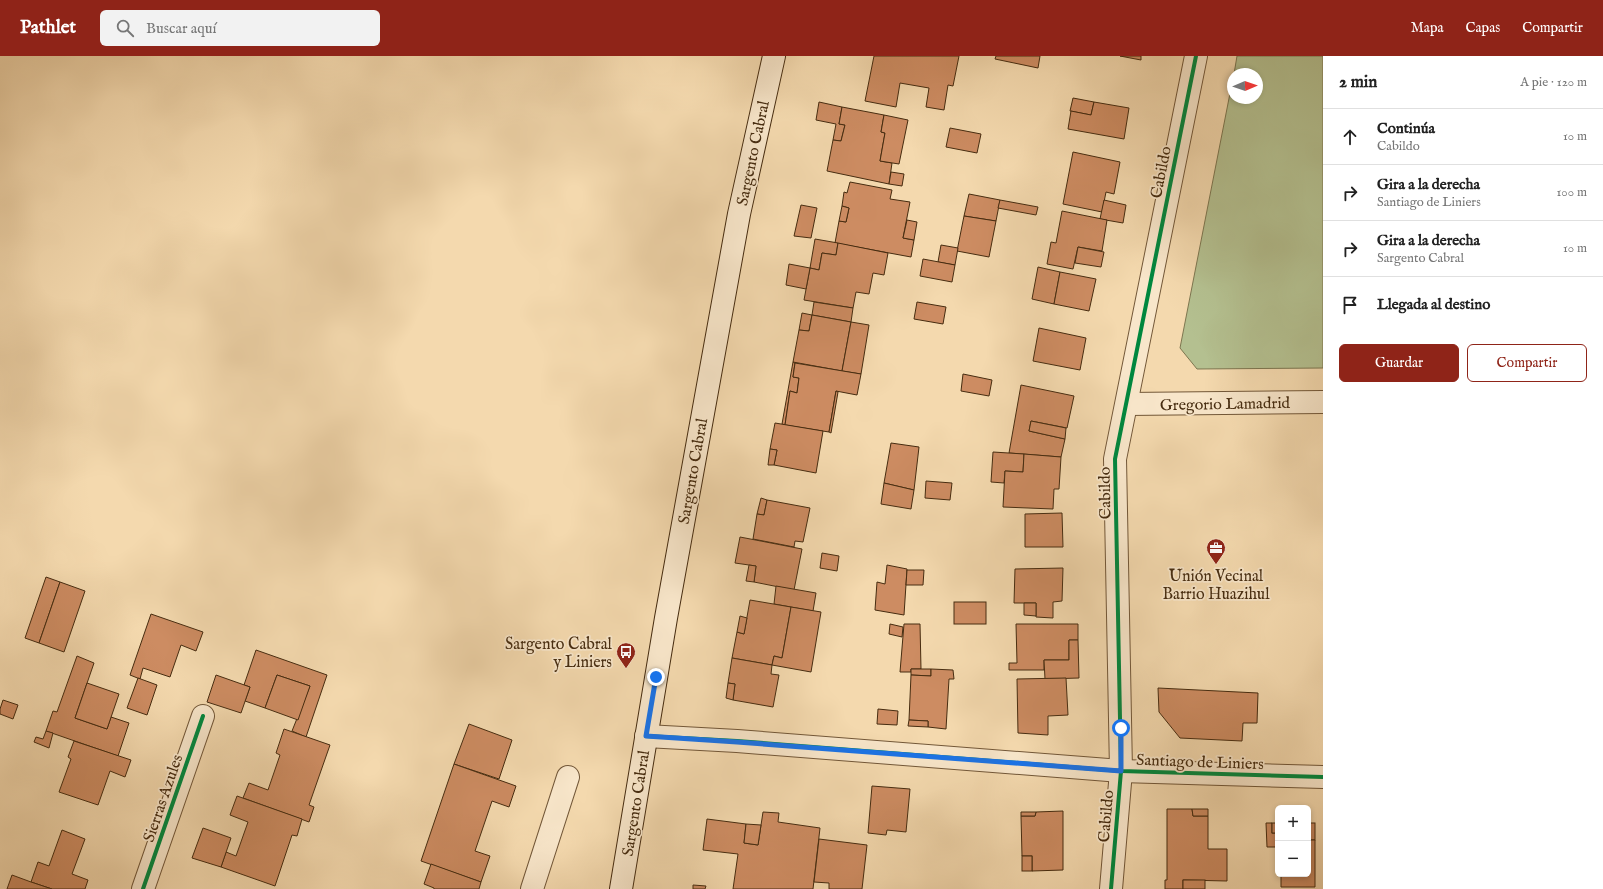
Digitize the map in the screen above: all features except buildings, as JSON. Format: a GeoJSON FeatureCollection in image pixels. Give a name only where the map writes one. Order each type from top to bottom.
{"type":"FeatureCollection","features":[{"type":"Feature","properties":{"kind":"street","name":"Sargento Cabral"},"geometry":{"type":"LineString","coordinates":[[621,889],[646,736],[738,214],[774,56]]}},
{"type":"Feature","properties":{"kind":"street","name":"Cabildo"},"geometry":{"type":"LineString","coordinates":[[1111,889],[1121,771],[1116,459],[1196,56]]}},
{"type":"Feature","properties":{"kind":"street","name":"Gregorio Lamadrid"},"geometry":{"type":"LineString","coordinates":[[1127,404],[1323,402]]}},
{"type":"Feature","properties":{"kind":"street","name":"Sierras Azules"},"geometry":{"type":"LineString","coordinates":[[143,889],[202,716]]}},
{"type":"Feature","properties":{"kind":"street","name":"Santiago de Liniers"},"geometry":{"type":"LineString","coordinates":[[646,736],[1121,771],[1323,777]]}},
{"type":"Feature","properties":{"kind":"street"},"geometry":{"type":"LineString","coordinates":[[532,889],[568,777]]}},
{"type":"Feature","properties":{"kind":"green space"},"geometry":{"type":"Polygon","coordinates":[[[1237,56],[1323,56],[1323,368],[1197,369],[1180,348],[1228,104],[1263,104],[1263,68],[1235,68],[1237,56]]]}},
{"type":"Feature","properties":{"kind":"cycle path"},"geometry":{"type":"LineString","coordinates":[[1111,889],[1121,771],[1115,459],[1196,56]]}},
{"type":"Feature","properties":{"kind":"cycle path"},"geometry":{"type":"LineString","coordinates":[[143,889],[203,716]]}},
{"type":"Feature","properties":{"kind":"cycle path"},"geometry":{"type":"LineString","coordinates":[[646,736],[737,741],[1121,771],[1323,777]]}},
{"type":"Feature","properties":{"kind":"place","name":"Unión Vecinal Barrio Huazihul"},"geometry":{"type":"Point","coordinates":[1216,565]}},
{"type":"Feature","properties":{"kind":"place","name":"Sargento Cabral y Liniers"},"geometry":{"type":"Point","coordinates":[626,669]}},
{"type":"Feature","properties":{"kind":"route"},"geometry":{"type":"LineString","coordinates":[[656,677],[646,736],[1121,771],[1121,728]]}}]}
